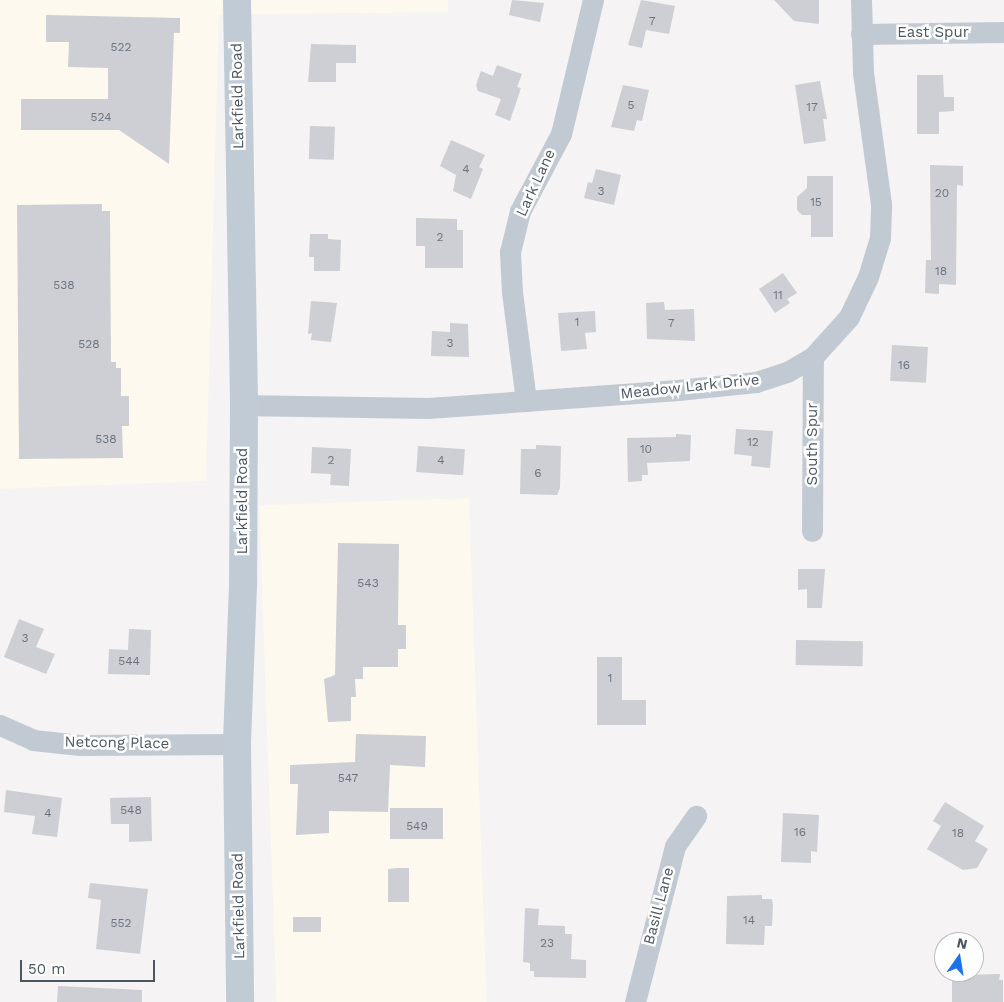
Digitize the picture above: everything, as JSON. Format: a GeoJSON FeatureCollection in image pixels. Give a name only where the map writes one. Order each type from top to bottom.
{"type":"FeatureCollection","features":[{"type":"Feature","properties":{"kind":"main road","name":"Larkfield Road"},"geometry":{"type":"LineString","coordinates":[[238,0],[244,405],[243,586],[237,744],[240,1002]]}},
{"type":"Feature","properties":{"kind":"street","name":"Lark Lane"},"geometry":{"type":"LineString","coordinates":[[526,401],[512,292],[510,252],[520,211],[561,134],[593,0]]}},
{"type":"Feature","properties":{"kind":"street","name":"Meadow Lark Drive"},"geometry":{"type":"LineString","coordinates":[[244,405],[428,408],[756,382],[787,372],[813,357],[849,317],[868,277],[880,238],[880,204],[863,72],[861,0]]}},
{"type":"Feature","properties":{"kind":"street","name":"East Spur"},"geometry":{"type":"LineString","coordinates":[[861,34],[1004,32]]}},
{"type":"Feature","properties":{"kind":"street","name":"South Spur"},"geometry":{"type":"LineString","coordinates":[[812,531],[813,357]]}},
{"type":"Feature","properties":{"kind":"street","name":"Netcong Place"},"geometry":{"type":"LineString","coordinates":[[0,725],[33,740],[80,745],[237,744]]}},
{"type":"Feature","properties":{"kind":"street","name":"Basill Lane"},"geometry":{"type":"LineString","coordinates":[[635,1002],[675,846],[696,816]]}},
{"type":"Feature","properties":{"kind":"shaded area"},"geometry":{"type":"Polygon","coordinates":[[[0,0],[448,0],[448,12],[219,15],[206,481],[0,489],[0,0]]]}},
{"type":"Feature","properties":{"kind":"shaded area"},"geometry":{"type":"Polygon","coordinates":[[[469,498],[487,1002],[276,1002],[259,505],[469,498]]]}},
{"type":"Feature","properties":{"kind":"building"},"geometry":{"type":"Polygon","coordinates":[[[512,0],[544,3],[540,22],[509,15],[512,0]]]}},
{"type":"Feature","properties":{"kind":"building"},"geometry":{"type":"Polygon","coordinates":[[[641,0],[675,6],[669,34],[646,30],[642,48],[628,45],[641,0]]]}},
{"type":"Feature","properties":{"kind":"building"},"geometry":{"type":"Polygon","coordinates":[[[774,0],[819,0],[819,24],[794,21],[774,0]]]}},
{"type":"Feature","properties":{"kind":"building"},"geometry":{"type":"Polygon","coordinates":[[[46,15],[180,18],[180,33],[174,33],[169,164],[119,130],[21,130],[21,99],[108,99],[108,68],[68,67],[69,42],[46,42],[46,15]]]}},
{"type":"Feature","properties":{"kind":"building"},"geometry":{"type":"Polygon","coordinates":[[[311,44],[356,45],[356,63],[336,63],[336,82],[308,82],[311,44]]]}},
{"type":"Feature","properties":{"kind":"building"},"geometry":{"type":"Polygon","coordinates":[[[497,65],[522,74],[517,87],[521,88],[510,121],[495,115],[501,99],[478,91],[476,85],[481,71],[493,76],[497,65]]]}},
{"type":"Feature","properties":{"kind":"building"},"geometry":{"type":"Polygon","coordinates":[[[917,75],[943,75],[944,97],[954,97],[954,111],[939,112],[939,134],[917,134],[917,75]]]}},
{"type":"Feature","properties":{"kind":"building"},"geometry":{"type":"Polygon","coordinates":[[[820,81],[827,119],[823,119],[826,141],[804,144],[795,85],[820,81]]]}},
{"type":"Feature","properties":{"kind":"building"},"geometry":{"type":"Polygon","coordinates":[[[623,85],[649,90],[642,121],[637,120],[634,131],[611,127],[623,85]]]}},
{"type":"Feature","properties":{"kind":"building"},"geometry":{"type":"Polygon","coordinates":[[[310,126],[335,127],[334,160],[309,159],[310,126]]]}},
{"type":"Feature","properties":{"kind":"building"},"geometry":{"type":"Polygon","coordinates":[[[451,140],[485,155],[479,167],[483,169],[471,199],[453,191],[456,175],[440,166],[451,140]]]}},
{"type":"Feature","properties":{"kind":"building"},"geometry":{"type":"Polygon","coordinates":[[[930,165],[963,166],[963,186],[957,185],[956,285],[939,284],[939,294],[925,293],[926,260],[931,260],[930,165]]]}},
{"type":"Feature","properties":{"kind":"building"},"geometry":{"type":"Polygon","coordinates":[[[596,169],[621,175],[614,205],[584,198],[588,182],[592,183],[596,169]]]}},
{"type":"Feature","properties":{"kind":"building"},"geometry":{"type":"Polygon","coordinates":[[[807,176],[833,176],[833,237],[811,237],[811,215],[802,215],[797,210],[797,197],[807,188],[807,176]]]}},
{"type":"Feature","properties":{"kind":"building"},"geometry":{"type":"Polygon","coordinates":[[[102,204],[102,211],[110,211],[111,362],[116,362],[116,368],[121,368],[121,396],[129,396],[129,426],[122,426],[123,458],[19,459],[17,205],[102,204]]]}},
{"type":"Feature","properties":{"kind":"building"},"geometry":{"type":"Polygon","coordinates":[[[416,218],[457,219],[457,230],[463,230],[463,268],[425,268],[425,246],[416,246],[416,218]]]}},
{"type":"Feature","properties":{"kind":"building"},"geometry":{"type":"Polygon","coordinates":[[[310,234],[328,234],[328,239],[341,240],[340,271],[314,271],[314,257],[309,257],[310,234]]]}},
{"type":"Feature","properties":{"kind":"building"},"geometry":{"type":"Polygon","coordinates":[[[783,273],[797,293],[787,299],[790,303],[775,313],[759,289],[783,273]]]}},
{"type":"Feature","properties":{"kind":"building"},"geometry":{"type":"Polygon","coordinates":[[[311,301],[337,303],[331,342],[311,340],[312,333],[308,334],[311,301]]]}},
{"type":"Feature","properties":{"kind":"building"},"geometry":{"type":"Polygon","coordinates":[[[664,302],[665,310],[694,309],[695,341],[647,339],[646,303],[664,302]]]}},
{"type":"Feature","properties":{"kind":"building"},"geometry":{"type":"Polygon","coordinates":[[[595,311],[596,332],[585,333],[587,349],[561,351],[558,313],[595,311]]]}},
{"type":"Feature","properties":{"kind":"building"},"geometry":{"type":"Polygon","coordinates":[[[450,323],[468,324],[469,357],[431,356],[432,331],[450,332],[450,323]]]}},
{"type":"Feature","properties":{"kind":"building"},"geometry":{"type":"Polygon","coordinates":[[[892,345],[928,347],[926,383],[890,381],[892,345]]]}},
{"type":"Feature","properties":{"kind":"building"},"geometry":{"type":"Polygon","coordinates":[[[736,429],[773,431],[770,468],[751,466],[752,456],[734,454],[736,429]]]}},
{"type":"Feature","properties":{"kind":"building"},"geometry":{"type":"Polygon","coordinates":[[[676,434],[691,435],[690,461],[647,463],[648,475],[642,475],[642,481],[628,482],[627,438],[676,437],[676,434]]]}},
{"type":"Feature","properties":{"kind":"building"},"geometry":{"type":"Polygon","coordinates":[[[536,445],[561,446],[560,488],[557,495],[520,494],[521,449],[536,449],[536,445]]]}},
{"type":"Feature","properties":{"kind":"building"},"geometry":{"type":"Polygon","coordinates":[[[418,446],[465,449],[463,475],[416,472],[418,446]]]}},
{"type":"Feature","properties":{"kind":"building"},"geometry":{"type":"Polygon","coordinates":[[[312,447],[351,449],[349,486],[330,485],[331,474],[311,473],[312,447]]]}},
{"type":"Feature","properties":{"kind":"building"},"geometry":{"type":"Polygon","coordinates":[[[338,543],[399,544],[398,625],[406,625],[406,649],[398,649],[398,667],[363,667],[363,679],[355,679],[356,697],[351,697],[351,721],[328,722],[324,679],[335,675],[338,543]]]}},
{"type":"Feature","properties":{"kind":"building"},"geometry":{"type":"Polygon","coordinates":[[[798,569],[825,569],[822,608],[807,608],[807,589],[798,590],[798,569]]]}},
{"type":"Feature","properties":{"kind":"building"},"geometry":{"type":"Polygon","coordinates":[[[19,619],[44,629],[36,647],[55,654],[46,674],[4,657],[19,619]]]}},
{"type":"Feature","properties":{"kind":"building"},"geometry":{"type":"Polygon","coordinates":[[[129,629],[151,630],[150,675],[108,674],[109,649],[128,650],[129,629]]]}},
{"type":"Feature","properties":{"kind":"building"},"geometry":{"type":"Polygon","coordinates":[[[796,640],[863,641],[863,666],[796,665],[796,640]]]}},
{"type":"Feature","properties":{"kind":"building"},"geometry":{"type":"Polygon","coordinates":[[[597,657],[622,657],[622,700],[646,700],[646,725],[597,725],[597,657]]]}},
{"type":"Feature","properties":{"kind":"building"},"geometry":{"type":"Polygon","coordinates":[[[356,734],[426,736],[425,767],[390,765],[388,812],[329,811],[329,833],[296,835],[298,784],[290,784],[290,765],[355,762],[356,734]]]}},
{"type":"Feature","properties":{"kind":"building"},"geometry":{"type":"Polygon","coordinates":[[[6,790],[62,798],[57,837],[32,834],[35,816],[4,812],[6,790]]]}},
{"type":"Feature","properties":{"kind":"building"},"geometry":{"type":"Polygon","coordinates":[[[151,797],[152,841],[129,842],[129,824],[111,824],[110,798],[151,797]]]}},
{"type":"Feature","properties":{"kind":"building"},"geometry":{"type":"Polygon","coordinates":[[[945,802],[984,826],[975,841],[988,849],[977,868],[963,870],[927,849],[941,826],[933,821],[945,802]]]}},
{"type":"Feature","properties":{"kind":"building"},"geometry":{"type":"Polygon","coordinates":[[[390,808],[443,808],[443,839],[390,839],[390,808]]]}},
{"type":"Feature","properties":{"kind":"building"},"geometry":{"type":"Polygon","coordinates":[[[783,813],[819,815],[817,852],[811,851],[811,863],[781,862],[783,813]]]}},
{"type":"Feature","properties":{"kind":"building"},"geometry":{"type":"Polygon","coordinates":[[[409,868],[409,902],[388,902],[388,869],[409,868]]]}},
{"type":"Feature","properties":{"kind":"building"},"geometry":{"type":"Polygon","coordinates":[[[90,883],[148,889],[140,954],[96,949],[101,900],[88,898],[90,883]]]}},
{"type":"Feature","properties":{"kind":"building"},"geometry":{"type":"Polygon","coordinates":[[[762,895],[762,899],[772,899],[773,905],[772,926],[765,926],[764,945],[726,944],[727,896],[762,895]]]}},
{"type":"Feature","properties":{"kind":"building"},"geometry":{"type":"Polygon","coordinates":[[[525,908],[539,909],[538,925],[565,926],[565,934],[572,934],[571,959],[586,960],[586,978],[534,977],[534,971],[530,971],[530,963],[523,962],[525,908]]]}},
{"type":"Feature","properties":{"kind":"building"},"geometry":{"type":"Polygon","coordinates":[[[293,917],[321,917],[321,932],[293,932],[293,917]]]}},
{"type":"Feature","properties":{"kind":"building"},"geometry":{"type":"Polygon","coordinates":[[[984,974],[1000,974],[999,980],[1003,980],[1003,1002],[952,1002],[952,982],[984,982],[984,974]]]}},
{"type":"Feature","properties":{"kind":"building"},"geometry":{"type":"Polygon","coordinates":[[[58,986],[142,990],[142,1002],[57,1002],[58,986]]]}}]}
